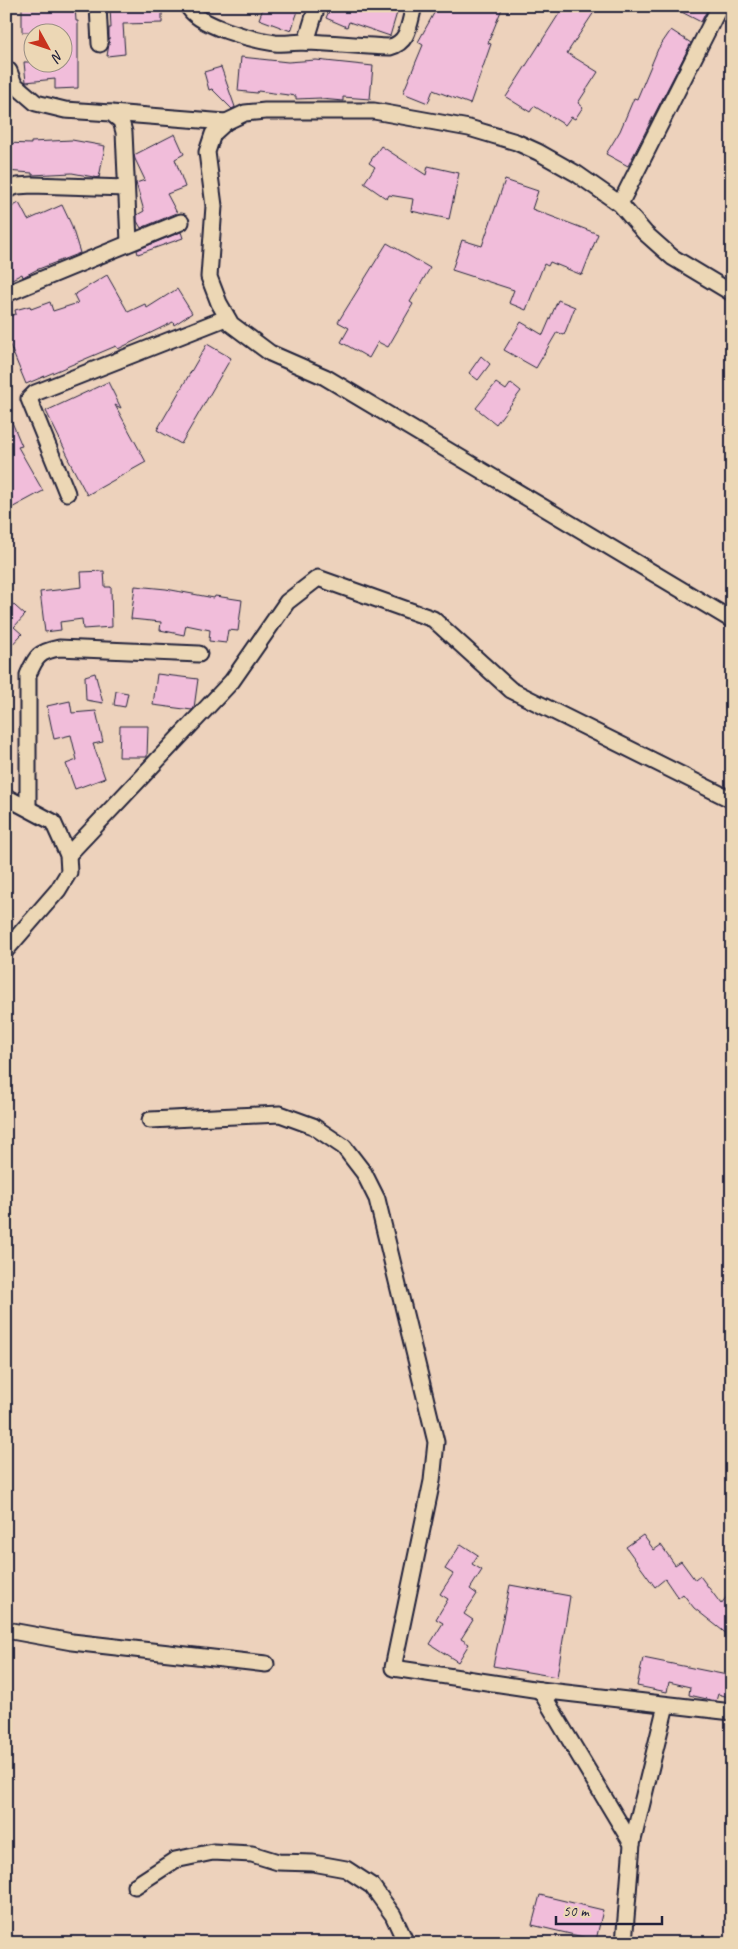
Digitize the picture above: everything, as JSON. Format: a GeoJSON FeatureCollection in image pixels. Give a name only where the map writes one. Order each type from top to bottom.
{"type":"FeatureCollection","features":[{"type":"Feature","properties":{"kind":"street"},"geometry":{"type":"LineString","coordinates":[[98,6],[100,44]]}},
{"type":"Feature","properties":{"kind":"street"},"geometry":{"type":"LineString","coordinates":[[188,6],[203,21],[242,36],[275,43],[306,42],[390,47],[400,45],[404,39],[414,6]]}},
{"type":"Feature","properties":{"kind":"street"},"geometry":{"type":"LineString","coordinates":[[306,42],[317,6]]}},
{"type":"Feature","properties":{"kind":"street"},"geometry":{"type":"LineString","coordinates":[[620,204],[720,6]]}},
{"type":"Feature","properties":{"kind":"street"},"geometry":{"type":"LineString","coordinates":[[6,68],[9,71],[10,88],[36,103],[65,110],[226,122]]}},
{"type":"Feature","properties":{"kind":"street"},"geometry":{"type":"LineString","coordinates":[[732,292],[672,257],[645,233],[620,204],[576,174],[538,152],[516,142],[468,128],[374,111],[265,110],[245,113],[226,122],[214,134],[207,152],[214,206],[209,278],[226,318],[236,329],[270,353],[325,377],[732,620]]}},
{"type":"Feature","properties":{"kind":"street"},"geometry":{"type":"LineString","coordinates":[[111,113],[121,121],[124,132],[129,242]]}},
{"type":"Feature","properties":{"kind":"street"},"geometry":{"type":"LineString","coordinates":[[6,190],[16,186],[32,185],[126,188]]}},
{"type":"Feature","properties":{"kind":"street"},"geometry":{"type":"LineString","coordinates":[[6,294],[181,222]]}},
{"type":"Feature","properties":{"kind":"street"},"geometry":{"type":"LineString","coordinates":[[67,493],[30,399],[35,393],[226,318]]}},
{"type":"Feature","properties":{"kind":"street"},"geometry":{"type":"LineString","coordinates":[[68,855],[232,681],[287,602],[318,578],[433,619],[511,690],[732,800]]}},
{"type":"Feature","properties":{"kind":"street"},"geometry":{"type":"LineString","coordinates":[[28,808],[28,674],[34,660],[44,652],[59,648],[199,654]]}},
{"type":"Feature","properties":{"kind":"street"},"geometry":{"type":"LineString","coordinates":[[6,797],[53,822],[68,855],[69,872],[58,890],[6,950]]}},
{"type":"Feature","properties":{"kind":"street"},"geometry":{"type":"LineString","coordinates":[[150,1120],[280,1114],[313,1126],[344,1147],[364,1173],[377,1199],[436,1442],[432,1481],[393,1668],[540,1690],[732,1712]]}},
{"type":"Feature","properties":{"kind":"street"},"geometry":{"type":"LineString","coordinates":[[6,1630],[72,1642],[266,1664]]}},
{"type":"Feature","properties":{"kind":"street"},"geometry":{"type":"LineString","coordinates":[[540,1690],[632,1844]]}},
{"type":"Feature","properties":{"kind":"street"},"geometry":{"type":"LineString","coordinates":[[624,1943],[632,1844],[666,1705]]}},
{"type":"Feature","properties":{"kind":"street"},"geometry":{"type":"LineString","coordinates":[[136,1886],[175,1860],[213,1852],[252,1854],[278,1862],[313,1863],[346,1869],[372,1886],[393,1915],[406,1943]]}},
{"type":"Feature","properties":{"kind":"building"},"geometry":{"type":"Polygon","coordinates":[[[22,6],[75,6],[76,21],[78,21],[78,88],[55,89],[55,79],[26,82],[25,72],[72,72],[72,22],[22,22],[22,6]]]}},
{"type":"Feature","properties":{"kind":"building"},"geometry":{"type":"Polygon","coordinates":[[[110,6],[162,6],[162,23],[123,24],[125,54],[107,56],[109,28],[111,28],[110,6]]]}},
{"type":"Feature","properties":{"kind":"building"},"geometry":{"type":"Polygon","coordinates":[[[264,6],[284,6],[298,11],[291,31],[259,19],[264,6]]]}},
{"type":"Feature","properties":{"kind":"building"},"geometry":{"type":"Polygon","coordinates":[[[331,6],[399,6],[390,36],[349,22],[347,27],[326,18],[331,6]]]}},
{"type":"Feature","properties":{"kind":"building"},"geometry":{"type":"Polygon","coordinates":[[[438,6],[503,6],[488,43],[491,44],[470,104],[433,90],[428,103],[403,93],[423,45],[418,42],[438,6]]]}},
{"type":"Feature","properties":{"kind":"building"},"geometry":{"type":"Polygon","coordinates":[[[564,6],[598,6],[567,53],[598,72],[578,103],[583,107],[575,119],[571,117],[565,125],[534,106],[530,112],[506,97],[564,6]]]}},
{"type":"Feature","properties":{"kind":"building"},"geometry":{"type":"Polygon","coordinates":[[[670,6],[709,6],[701,22],[670,6]]]}},
{"type":"Feature","properties":{"kind":"building"},"geometry":{"type":"Polygon","coordinates":[[[671,30],[691,43],[628,166],[606,154],[620,131],[634,98],[637,99],[658,49],[671,30]]]}},
{"type":"Feature","properties":{"kind":"building"},"geometry":{"type":"Polygon","coordinates":[[[241,57],[288,62],[316,60],[373,66],[370,99],[343,97],[343,101],[321,98],[296,99],[296,96],[258,91],[257,93],[238,91],[241,57]]]}},
{"type":"Feature","properties":{"kind":"building"},"geometry":{"type":"Polygon","coordinates":[[[221,67],[235,107],[232,109],[212,89],[209,90],[204,72],[221,67]]]}},
{"type":"Feature","properties":{"kind":"building"},"geometry":{"type":"Polygon","coordinates":[[[175,134],[184,154],[175,159],[185,187],[167,194],[177,213],[141,228],[137,221],[137,215],[144,211],[136,183],[145,180],[134,155],[175,134]]]}},
{"type":"Feature","properties":{"kind":"building"},"geometry":{"type":"Polygon","coordinates":[[[72,140],[105,146],[99,178],[72,173],[32,175],[32,173],[6,171],[6,143],[31,144],[31,142],[72,140]]]}},
{"type":"Feature","properties":{"kind":"building"},"geometry":{"type":"Polygon","coordinates":[[[381,146],[426,175],[428,166],[459,173],[449,219],[411,211],[413,199],[389,195],[387,199],[364,183],[375,167],[369,163],[381,146]]]}},
{"type":"Feature","properties":{"kind":"building"},"geometry":{"type":"Polygon","coordinates":[[[505,180],[538,191],[532,209],[598,234],[582,275],[550,262],[548,266],[544,264],[526,310],[509,303],[514,290],[452,270],[462,240],[482,246],[505,180]]]}},
{"type":"Feature","properties":{"kind":"building"},"geometry":{"type":"Polygon","coordinates":[[[19,203],[28,220],[62,205],[71,224],[80,253],[23,277],[22,274],[6,282],[6,210],[19,203]]]}},
{"type":"Feature","properties":{"kind":"building"},"geometry":{"type":"Polygon","coordinates":[[[181,232],[183,238],[138,254],[137,250],[181,232]]]}},
{"type":"Feature","properties":{"kind":"building"},"geometry":{"type":"Polygon","coordinates":[[[387,243],[430,268],[410,302],[413,304],[388,347],[378,342],[369,358],[341,342],[349,328],[338,322],[387,243]]]}},
{"type":"Feature","properties":{"kind":"building"},"geometry":{"type":"Polygon","coordinates":[[[107,275],[128,312],[145,304],[147,308],[177,289],[192,313],[174,325],[173,322],[118,349],[116,346],[26,384],[9,343],[6,344],[6,317],[16,314],[15,310],[30,306],[31,309],[50,302],[53,311],[78,303],[74,295],[107,275]]]}},
{"type":"Feature","properties":{"kind":"building"},"geometry":{"type":"Polygon","coordinates":[[[558,300],[575,307],[564,335],[557,332],[536,368],[504,350],[521,322],[543,335],[558,300]]]}},
{"type":"Feature","properties":{"kind":"building"},"geometry":{"type":"Polygon","coordinates":[[[207,344],[231,358],[181,444],[157,430],[207,344]]]}},
{"type":"Feature","properties":{"kind":"building"},"geometry":{"type":"Polygon","coordinates":[[[481,356],[490,364],[478,380],[469,373],[481,356]]]}},
{"type":"Feature","properties":{"kind":"building"},"geometry":{"type":"Polygon","coordinates":[[[108,382],[121,408],[115,405],[146,462],[87,495],[46,411],[108,382]]]}},
{"type":"Feature","properties":{"kind":"building"},"geometry":{"type":"Polygon","coordinates":[[[496,383],[506,390],[511,383],[521,391],[496,424],[476,408],[496,383]]]}},
{"type":"Feature","properties":{"kind":"building"},"geometry":{"type":"Polygon","coordinates":[[[6,408],[22,446],[18,447],[43,491],[6,511],[6,408]]]}},
{"type":"Feature","properties":{"kind":"building"},"geometry":{"type":"Polygon","coordinates":[[[104,571],[105,587],[111,587],[112,627],[83,629],[82,619],[60,622],[61,630],[45,632],[40,592],[82,587],[81,572],[104,571]]]}},
{"type":"Feature","properties":{"kind":"building"},"geometry":{"type":"Polygon","coordinates":[[[135,586],[166,589],[214,598],[215,596],[242,600],[238,631],[228,630],[226,643],[209,641],[210,630],[186,625],[184,635],[160,630],[161,622],[131,619],[135,586]]]}},
{"type":"Feature","properties":{"kind":"building"},"geometry":{"type":"Polygon","coordinates":[[[6,598],[25,615],[14,627],[22,634],[6,651],[6,598]]]}},
{"type":"Feature","properties":{"kind":"building"},"geometry":{"type":"Polygon","coordinates":[[[95,673],[103,703],[86,700],[85,676],[95,673]]]}},
{"type":"Feature","properties":{"kind":"building"},"geometry":{"type":"Polygon","coordinates":[[[157,674],[198,679],[194,708],[192,710],[153,705],[157,674]]]}},
{"type":"Feature","properties":{"kind":"building"},"geometry":{"type":"Polygon","coordinates":[[[116,691],[128,693],[125,707],[114,705],[116,691]]]}},
{"type":"Feature","properties":{"kind":"building"},"geometry":{"type":"Polygon","coordinates":[[[70,701],[72,713],[96,711],[103,742],[93,744],[105,778],[75,789],[66,764],[77,760],[71,735],[54,739],[47,706],[70,701]]]}},
{"type":"Feature","properties":{"kind":"building"},"geometry":{"type":"Polygon","coordinates":[[[120,726],[148,726],[147,757],[119,757],[120,726]]]}},
{"type":"Feature","properties":{"kind":"building"},"geometry":{"type":"Polygon","coordinates":[[[643,1535],[654,1550],[661,1545],[675,1565],[681,1561],[695,1580],[700,1576],[721,1604],[732,1590],[732,1638],[694,1608],[683,1594],[678,1598],[665,1579],[655,1587],[626,1547],[643,1535]]]}},
{"type":"Feature","properties":{"kind":"building"},"geometry":{"type":"Polygon","coordinates":[[[461,1544],[478,1555],[472,1564],[482,1570],[470,1589],[477,1594],[464,1614],[473,1620],[461,1639],[469,1644],[458,1662],[430,1644],[443,1623],[436,1619],[448,1599],[440,1594],[453,1574],[445,1569],[461,1544]]]}},
{"type":"Feature","properties":{"kind":"building"},"geometry":{"type":"Polygon","coordinates":[[[510,1585],[570,1596],[557,1677],[493,1666],[510,1585]]]}},
{"type":"Feature","properties":{"kind":"building"},"geometry":{"type":"Polygon","coordinates":[[[643,1658],[732,1676],[732,1698],[718,1694],[716,1701],[689,1695],[690,1687],[669,1682],[667,1692],[637,1686],[643,1658]]]}},
{"type":"Feature","properties":{"kind":"building"},"geometry":{"type":"Polygon","coordinates":[[[540,1895],[603,1910],[596,1940],[532,1925],[540,1895]]]}}]}
